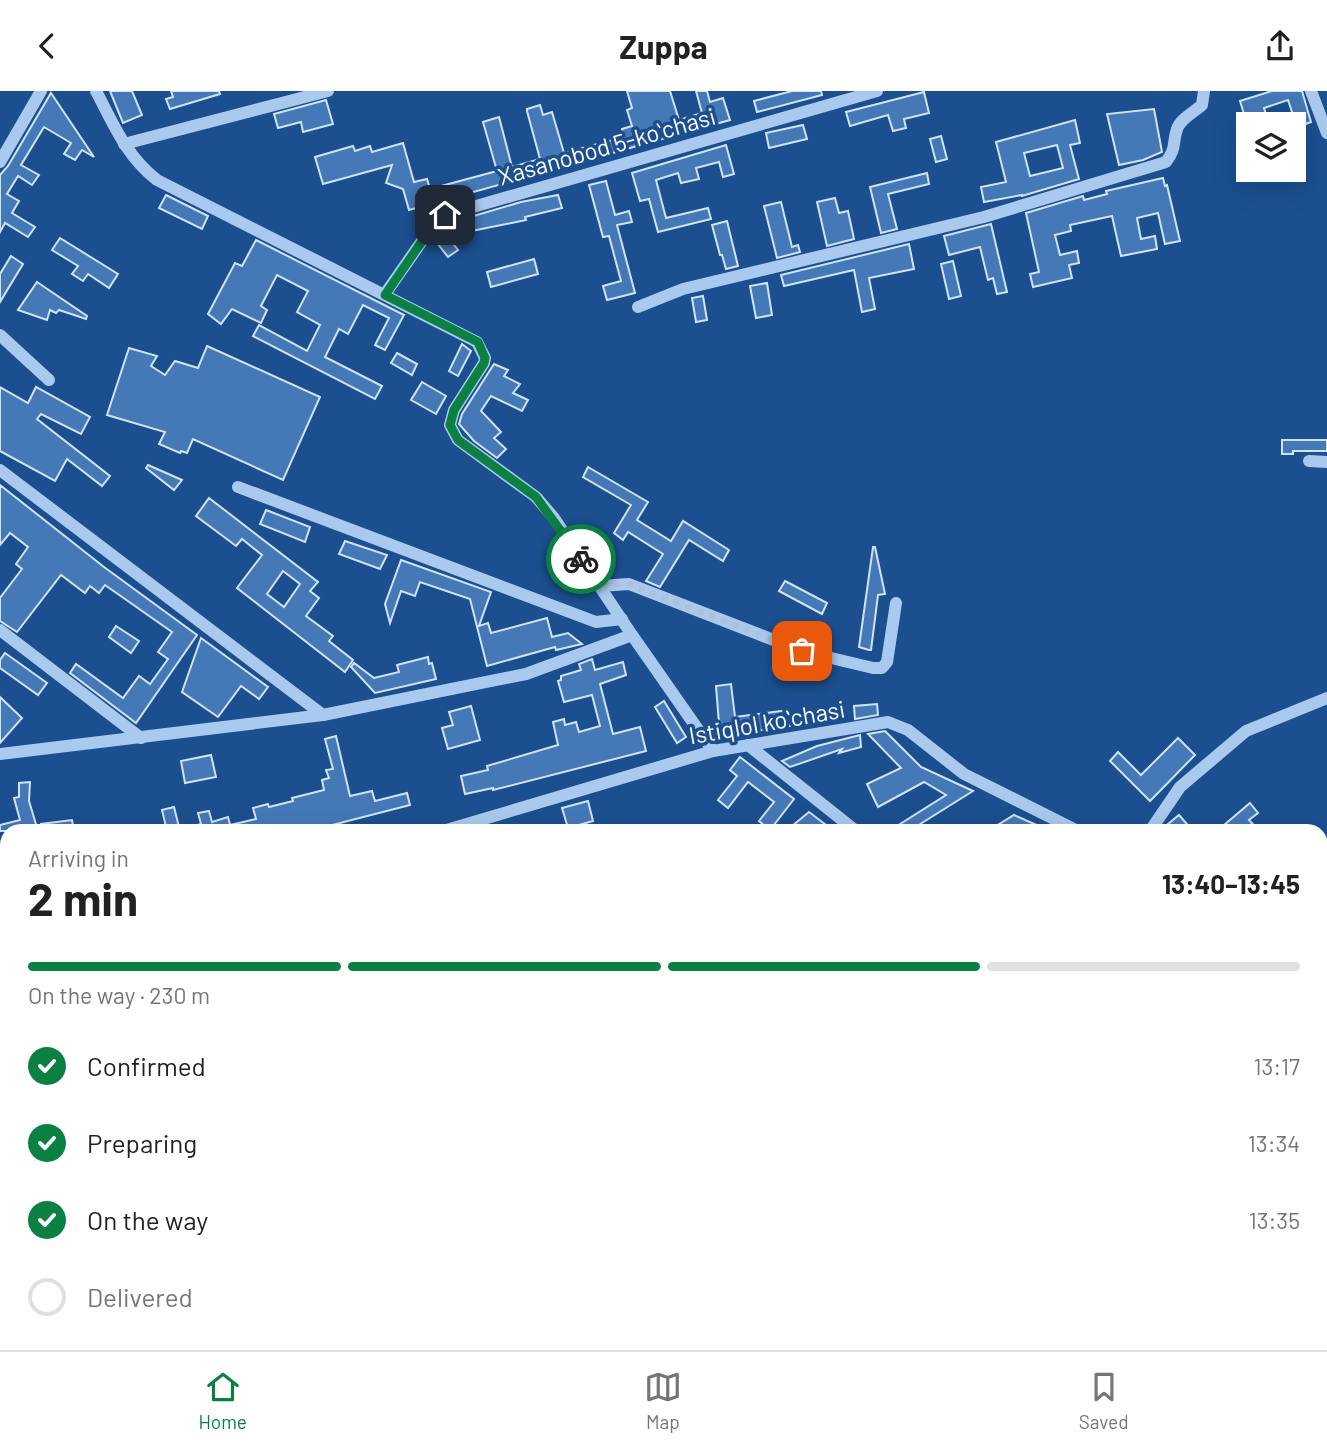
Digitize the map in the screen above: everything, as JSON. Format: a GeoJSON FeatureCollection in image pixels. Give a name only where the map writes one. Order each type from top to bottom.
{"type":"FeatureCollection","features":[{"type":"Feature","properties":{"kind":"street"},"geometry":{"type":"LineString","coordinates":[[0,162],[41,91]]}},
{"type":"Feature","properties":{"kind":"street"},"geometry":{"type":"LineString","coordinates":[[96,91],[139,167],[157,180],[478,342],[485,358],[484,363],[454,410],[450,425],[458,440],[536,497],[554,518],[712,751]]}},
{"type":"Feature","properties":{"kind":"street"},"geometry":{"type":"LineString","coordinates":[[124,144],[328,91]]}},
{"type":"Feature","properties":{"kind":"street","name":"Xasanobod 5-koʻchasi"},"geometry":{"type":"LineString","coordinates":[[385,295],[429,231],[445,215],[877,91]]}},
{"type":"Feature","properties":{"kind":"street"},"geometry":{"type":"LineString","coordinates":[[638,307],[683,289],[984,217],[1166,162],[1172,153],[1181,121],[1202,106],[1204,91]]}},
{"type":"Feature","properties":{"kind":"street"},"geometry":{"type":"LineString","coordinates":[[1311,91],[1327,133]]}},
{"type":"Feature","properties":{"kind":"street"},"geometry":{"type":"LineString","coordinates":[[0,335],[49,380]]}},
{"type":"Feature","properties":{"kind":"street"},"geometry":{"type":"LineString","coordinates":[[1309,461],[1327,462]]}},
{"type":"Feature","properties":{"kind":"street"},"geometry":{"type":"LineString","coordinates":[[0,470],[323,715]]}},
{"type":"Feature","properties":{"kind":"street"},"geometry":{"type":"LineString","coordinates":[[238,487],[596,622],[622,619]]}},
{"type":"Feature","properties":{"kind":"street"},"geometry":{"type":"LineString","coordinates":[[600,586],[629,584],[802,651],[873,668],[882,668],[887,662],[896,603]]}},
{"type":"Feature","properties":{"kind":"street"},"geometry":{"type":"LineString","coordinates":[[0,631],[141,738]]}},
{"type":"Feature","properties":{"kind":"street"},"geometry":{"type":"LineString","coordinates":[[0,754],[323,715],[526,674],[632,635]]}},
{"type":"Feature","properties":{"kind":"street"},"geometry":{"type":"LineString","coordinates":[[1155,824],[1180,787],[1247,731],[1327,698]]}},
{"type":"Feature","properties":{"kind":"street","name":"Istiqlol koʻchasi"},"geometry":{"type":"LineString","coordinates":[[467,824],[712,751],[888,722],[908,730],[964,774],[1064,824]]}},
{"type":"Feature","properties":{"kind":"street"},"geometry":{"type":"LineString","coordinates":[[748,745],[847,824]]}},
{"type":"Feature","properties":{"kind":"building"},"geometry":{"type":"Polygon","coordinates":[[[110,91],[132,91],[142,115],[123,123],[110,91]]]}},
{"type":"Feature","properties":{"kind":"building"},"geometry":{"type":"Polygon","coordinates":[[[171,91],[219,91],[220,94],[170,109],[166,99],[173,97],[171,91]]]}},
{"type":"Feature","properties":{"kind":"building"},"geometry":{"type":"Polygon","coordinates":[[[627,91],[670,91],[679,120],[702,113],[696,91],[707,91],[710,102],[723,98],[730,120],[409,210],[403,189],[386,183],[392,165],[323,184],[315,157],[353,146],[355,151],[370,146],[372,152],[403,143],[414,182],[427,179],[430,189],[497,171],[483,122],[499,117],[512,167],[540,159],[527,109],[540,105],[543,115],[552,112],[564,153],[624,137],[622,129],[632,126],[627,110],[632,108],[627,91]]]}},
{"type":"Feature","properties":{"kind":"building"},"geometry":{"type":"Polygon","coordinates":[[[792,91],[821,91],[822,95],[757,112],[754,101],[792,91]]]}},
{"type":"Feature","properties":{"kind":"building"},"geometry":{"type":"Polygon","coordinates":[[[1272,91],[1302,91],[1311,122],[1306,124],[1306,112],[1292,112],[1288,100],[1264,108],[1265,112],[1243,112],[1240,101],[1272,91]]]}},
{"type":"Feature","properties":{"kind":"building"},"geometry":{"type":"Polygon","coordinates":[[[924,92],[929,113],[904,119],[906,128],[893,131],[888,115],[850,126],[846,112],[924,92]]]}},
{"type":"Feature","properties":{"kind":"building"},"geometry":{"type":"Polygon","coordinates":[[[51,93],[94,157],[82,150],[75,160],[64,154],[71,143],[44,127],[21,165],[39,175],[32,185],[18,176],[7,194],[19,201],[12,213],[35,227],[28,237],[5,223],[0,232],[0,175],[51,93]]]}},
{"type":"Feature","properties":{"kind":"building"},"geometry":{"type":"Polygon","coordinates":[[[326,100],[333,124],[303,132],[301,122],[278,128],[274,114],[326,100]]]}},
{"type":"Feature","properties":{"kind":"building"},"geometry":{"type":"Polygon","coordinates":[[[1154,109],[1162,152],[1143,160],[1119,165],[1107,114],[1154,109]]]}},
{"type":"Feature","properties":{"kind":"building"},"geometry":{"type":"Polygon","coordinates":[[[1075,120],[1080,143],[1070,145],[1079,179],[1022,196],[984,202],[981,187],[1006,182],[996,142],[1075,120]],[[1057,145],[1024,153],[1030,176],[1063,168],[1057,145]]]}},
{"type":"Feature","properties":{"kind":"building"},"geometry":{"type":"Polygon","coordinates":[[[803,125],[807,139],[769,148],[766,133],[803,125]]]}},
{"type":"Feature","properties":{"kind":"building"},"geometry":{"type":"Polygon","coordinates":[[[941,136],[947,159],[936,162],[930,139],[941,136]]]}},
{"type":"Feature","properties":{"kind":"building"},"geometry":{"type":"Polygon","coordinates":[[[726,145],[734,174],[723,177],[719,162],[696,168],[699,179],[681,183],[678,173],[656,180],[666,218],[708,208],[711,219],[658,232],[649,199],[640,201],[632,173],[726,145]]]}},
{"type":"Feature","properties":{"kind":"building"},"geometry":{"type":"Polygon","coordinates":[[[927,173],[929,184],[888,194],[897,229],[881,233],[870,187],[927,173]]]}},
{"type":"Feature","properties":{"kind":"building"},"geometry":{"type":"Polygon","coordinates":[[[1163,178],[1180,241],[1165,244],[1158,213],[1137,218],[1141,239],[1155,236],[1157,249],[1121,256],[1112,216],[1070,225],[1071,231],[1055,235],[1060,255],[1077,251],[1079,263],[1069,265],[1072,278],[1033,287],[1030,274],[1039,272],[1026,213],[1083,196],[1084,200],[1107,194],[1106,191],[1163,178]]]}},
{"type":"Feature","properties":{"kind":"building"},"geometry":{"type":"Polygon","coordinates":[[[606,181],[615,215],[629,211],[632,222],[617,225],[635,293],[607,300],[603,286],[621,281],[609,236],[603,237],[589,185],[606,181]]]}},
{"type":"Feature","properties":{"kind":"building"},"geometry":{"type":"Polygon","coordinates":[[[166,195],[208,216],[202,229],[159,208],[166,195]]]}},
{"type":"Feature","properties":{"kind":"building"},"geometry":{"type":"Polygon","coordinates":[[[558,195],[562,208],[525,217],[526,220],[447,236],[458,250],[448,257],[434,239],[450,223],[521,202],[558,195]]]}},
{"type":"Feature","properties":{"kind":"building"},"geometry":{"type":"Polygon","coordinates":[[[835,198],[839,213],[848,211],[854,239],[827,246],[817,202],[835,198]]]}},
{"type":"Feature","properties":{"kind":"building"},"geometry":{"type":"Polygon","coordinates":[[[781,202],[792,247],[798,245],[800,252],[777,258],[764,206],[781,202]]]}},
{"type":"Feature","properties":{"kind":"building"},"geometry":{"type":"Polygon","coordinates":[[[727,221],[738,266],[726,269],[712,225],[727,221]]]}},
{"type":"Feature","properties":{"kind":"building"},"geometry":{"type":"Polygon","coordinates":[[[991,224],[1007,292],[997,294],[993,278],[988,280],[980,247],[949,255],[944,236],[991,224]]]}},
{"type":"Feature","properties":{"kind":"building"},"geometry":{"type":"Polygon","coordinates":[[[60,238],[118,274],[109,288],[88,274],[83,281],[72,274],[78,266],[52,250],[60,238]]]}},
{"type":"Feature","properties":{"kind":"building"},"geometry":{"type":"Polygon","coordinates":[[[256,240],[404,315],[385,350],[375,345],[389,318],[363,305],[348,334],[339,329],[325,357],[382,386],[375,399],[253,336],[259,325],[307,351],[320,325],[297,312],[308,291],[277,275],[261,306],[267,310],[261,323],[232,309],[221,324],[208,314],[235,263],[242,266],[256,240]]]}},
{"type":"Feature","properties":{"kind":"building"},"geometry":{"type":"Polygon","coordinates":[[[909,244],[914,269],[869,278],[875,309],[862,312],[854,270],[784,286],[781,275],[909,244]]]}},
{"type":"Feature","properties":{"kind":"building"},"geometry":{"type":"Polygon","coordinates":[[[11,256],[23,264],[0,302],[0,274],[11,256]]]}},
{"type":"Feature","properties":{"kind":"building"},"geometry":{"type":"Polygon","coordinates":[[[534,259],[538,274],[491,287],[487,272],[534,259]]]}},
{"type":"Feature","properties":{"kind":"building"},"geometry":{"type":"Polygon","coordinates":[[[953,261],[961,296],[949,299],[941,264],[953,261]]]}},
{"type":"Feature","properties":{"kind":"building"},"geometry":{"type":"Polygon","coordinates":[[[37,282],[87,316],[86,319],[59,310],[56,313],[50,310],[47,320],[18,310],[37,282]]]}},
{"type":"Feature","properties":{"kind":"building"},"geometry":{"type":"Polygon","coordinates":[[[767,283],[772,315],[756,318],[750,286],[767,283]]]}},
{"type":"Feature","properties":{"kind":"building"},"geometry":{"type":"Polygon","coordinates":[[[703,296],[707,320],[696,322],[692,298],[703,296]]]}},
{"type":"Feature","properties":{"kind":"building"},"geometry":{"type":"Polygon","coordinates":[[[462,344],[471,351],[458,376],[449,371],[462,344]]]}},
{"type":"Feature","properties":{"kind":"building"},"geometry":{"type":"Polygon","coordinates":[[[207,346],[320,397],[283,480],[193,439],[187,453],[180,453],[159,444],[165,432],[107,415],[129,348],[157,356],[151,366],[165,375],[175,361],[198,368],[207,346]]]}},
{"type":"Feature","properties":{"kind":"building"},"geometry":{"type":"Polygon","coordinates":[[[397,353],[417,364],[412,375],[391,363],[397,353]]]}},
{"type":"Feature","properties":{"kind":"building"},"geometry":{"type":"Polygon","coordinates":[[[494,364],[508,370],[504,376],[520,384],[513,393],[528,400],[522,411],[491,396],[481,411],[501,432],[494,438],[506,449],[497,458],[474,441],[459,424],[462,414],[494,364]]]}},
{"type":"Feature","properties":{"kind":"building"},"geometry":{"type":"Polygon","coordinates":[[[422,382],[446,396],[436,414],[411,400],[422,382]]]}},
{"type":"Feature","properties":{"kind":"building"},"geometry":{"type":"Polygon","coordinates":[[[0,387],[28,403],[36,387],[90,417],[81,434],[41,414],[37,419],[110,476],[102,486],[67,459],[55,481],[0,451],[0,387]]]}},
{"type":"Feature","properties":{"kind":"building"},"geometry":{"type":"Polygon","coordinates":[[[1282,440],[1327,440],[1327,451],[1293,451],[1293,454],[1282,454],[1282,440]]]}},
{"type":"Feature","properties":{"kind":"building"},"geometry":{"type":"Polygon","coordinates":[[[148,465],[182,480],[174,490],[146,468],[148,465]]]}},
{"type":"Feature","properties":{"kind":"building"},"geometry":{"type":"Polygon","coordinates":[[[588,467],[648,502],[637,520],[671,541],[683,521],[729,550],[723,561],[689,540],[660,587],[646,581],[663,554],[628,532],[623,540],[614,533],[631,505],[583,477],[588,467]]]}},
{"type":"Feature","properties":{"kind":"building"},"geometry":{"type":"Polygon","coordinates":[[[0,485],[104,567],[197,635],[136,723],[70,673],[76,664],[123,698],[139,676],[150,684],[168,659],[158,652],[172,632],[105,585],[99,593],[90,586],[85,593],[61,575],[17,632],[0,621],[0,598],[22,569],[16,564],[28,547],[10,533],[0,545],[0,485]]]}},
{"type":"Feature","properties":{"kind":"building"},"geometry":{"type":"Polygon","coordinates":[[[209,498],[318,582],[310,591],[319,598],[306,616],[333,636],[329,641],[353,660],[345,672],[237,588],[262,555],[242,539],[236,546],[196,516],[209,498]],[[283,571],[267,594],[284,607],[300,584],[283,571]]]}},
{"type":"Feature","properties":{"kind":"building"},"geometry":{"type":"Polygon","coordinates":[[[266,510],[310,527],[305,542],[260,524],[266,510]]]}},
{"type":"Feature","properties":{"kind":"building"},"geometry":{"type":"Polygon","coordinates":[[[345,541],[387,555],[380,569],[339,554],[345,541]]]}},
{"type":"Feature","properties":{"kind":"building"},"geometry":{"type":"Polygon","coordinates":[[[873,547],[885,594],[878,595],[869,650],[859,647],[873,547]]]}},
{"type":"Feature","properties":{"kind":"building"},"geometry":{"type":"Polygon","coordinates":[[[401,560],[491,592],[479,626],[488,623],[491,633],[547,618],[552,637],[568,633],[582,644],[556,650],[555,647],[487,666],[470,599],[420,582],[415,596],[401,591],[390,623],[385,604],[401,560]]]}},
{"type":"Feature","properties":{"kind":"building"},"geometry":{"type":"Polygon","coordinates":[[[785,581],[827,603],[822,614],[779,591],[785,581]]]}},
{"type":"Feature","properties":{"kind":"building"},"geometry":{"type":"Polygon","coordinates":[[[116,626],[139,641],[131,653],[109,637],[116,626]]]}},
{"type":"Feature","properties":{"kind":"building"},"geometry":{"type":"Polygon","coordinates":[[[201,638],[268,687],[259,699],[241,686],[218,717],[182,692],[201,638]]]}},
{"type":"Feature","properties":{"kind":"building"},"geometry":{"type":"Polygon","coordinates":[[[5,653],[47,683],[38,695],[0,668],[0,660],[5,653]]]}},
{"type":"Feature","properties":{"kind":"building"},"geometry":{"type":"Polygon","coordinates":[[[428,657],[436,679],[375,693],[351,667],[354,663],[374,678],[399,672],[397,665],[428,657]]]}},
{"type":"Feature","properties":{"kind":"building"},"geometry":{"type":"Polygon","coordinates":[[[592,659],[595,670],[623,662],[626,675],[600,684],[613,734],[640,727],[646,751],[493,790],[465,794],[461,776],[488,770],[487,766],[558,745],[553,722],[564,719],[565,725],[576,722],[579,732],[600,726],[592,695],[564,702],[558,681],[561,676],[581,670],[579,664],[592,659]]]}},
{"type":"Feature","properties":{"kind":"building"},"geometry":{"type":"Polygon","coordinates":[[[731,684],[735,717],[788,710],[790,726],[720,736],[716,686],[731,684]]]}},
{"type":"Feature","properties":{"kind":"building"},"geometry":{"type":"Polygon","coordinates":[[[0,697],[22,718],[0,743],[0,697]]]}},
{"type":"Feature","properties":{"kind":"building"},"geometry":{"type":"Polygon","coordinates":[[[664,701],[686,737],[677,743],[655,707],[664,701]]]}},
{"type":"Feature","properties":{"kind":"building"},"geometry":{"type":"Polygon","coordinates":[[[877,704],[878,715],[855,719],[854,706],[877,704]]]}},
{"type":"Feature","properties":{"kind":"building"},"geometry":{"type":"Polygon","coordinates":[[[471,706],[480,740],[448,749],[442,728],[453,725],[449,712],[471,706]]]}},
{"type":"Feature","properties":{"kind":"building"},"geometry":{"type":"Polygon","coordinates":[[[885,731],[921,767],[973,791],[920,824],[900,824],[946,795],[924,782],[878,807],[867,784],[901,768],[868,734],[885,731]]]}},
{"type":"Feature","properties":{"kind":"building"},"geometry":{"type":"Polygon","coordinates":[[[860,735],[861,747],[839,753],[842,749],[790,767],[782,761],[817,746],[860,735]]]}},
{"type":"Feature","properties":{"kind":"building"},"geometry":{"type":"Polygon","coordinates":[[[336,736],[350,796],[372,791],[375,801],[407,793],[410,805],[336,824],[234,824],[256,819],[253,808],[293,801],[292,798],[324,790],[322,780],[329,778],[326,770],[333,769],[325,739],[336,736]]]}},
{"type":"Feature","properties":{"kind":"building"},"geometry":{"type":"Polygon","coordinates":[[[1178,738],[1195,755],[1150,801],[1110,761],[1118,752],[1141,775],[1178,738]]]}},
{"type":"Feature","properties":{"kind":"building"},"geometry":{"type":"Polygon","coordinates":[[[211,755],[216,777],[185,783],[181,761],[211,755]]]}},
{"type":"Feature","properties":{"kind":"building"},"geometry":{"type":"Polygon","coordinates":[[[740,757],[794,799],[775,824],[763,824],[759,821],[774,802],[748,782],[728,808],[718,800],[737,776],[730,770],[740,757]]]}},
{"type":"Feature","properties":{"kind":"building"},"geometry":{"type":"Polygon","coordinates":[[[30,782],[29,801],[36,824],[4,824],[20,820],[14,798],[19,797],[19,783],[30,782]]]}},
{"type":"Feature","properties":{"kind":"building"},"geometry":{"type":"Polygon","coordinates":[[[588,801],[593,821],[567,824],[562,808],[588,801]]]}},
{"type":"Feature","properties":{"kind":"building"},"geometry":{"type":"Polygon","coordinates":[[[1250,803],[1258,813],[1249,820],[1253,824],[1225,824],[1250,803]]]}},
{"type":"Feature","properties":{"kind":"building"},"geometry":{"type":"Polygon","coordinates":[[[174,807],[178,824],[165,824],[162,810],[174,807]]]}},
{"type":"Feature","properties":{"kind":"building"},"geometry":{"type":"Polygon","coordinates":[[[209,811],[212,822],[228,817],[230,824],[201,824],[198,813],[209,811]]]}},
{"type":"Feature","properties":{"kind":"building"},"geometry":{"type":"Polygon","coordinates":[[[809,812],[825,824],[794,824],[809,812]]]}},
{"type":"Feature","properties":{"kind":"building"},"geometry":{"type":"Polygon","coordinates":[[[1014,815],[1034,824],[999,824],[1014,815]]]}},
{"type":"Feature","properties":{"kind":"building"},"geometry":{"type":"Polygon","coordinates":[[[1179,815],[1187,824],[1168,824],[1179,815]]]}},
{"type":"Feature","properties":{"kind":"building"},"geometry":{"type":"Polygon","coordinates":[[[72,820],[73,824],[41,824],[72,820]]]}},
{"type":"Feature","properties":{"kind":"way so far"},"geometry":{"type":"LineString","coordinates":[[581,559],[600,586],[629,584],[695,612],[802,651]]}},
{"type":"Feature","properties":{"kind":"route"},"geometry":{"type":"LineString","coordinates":[[445,215],[429,231],[385,295],[478,342],[485,358],[484,363],[454,410],[450,425],[458,440],[536,497],[554,518],[581,559]]}}]}
